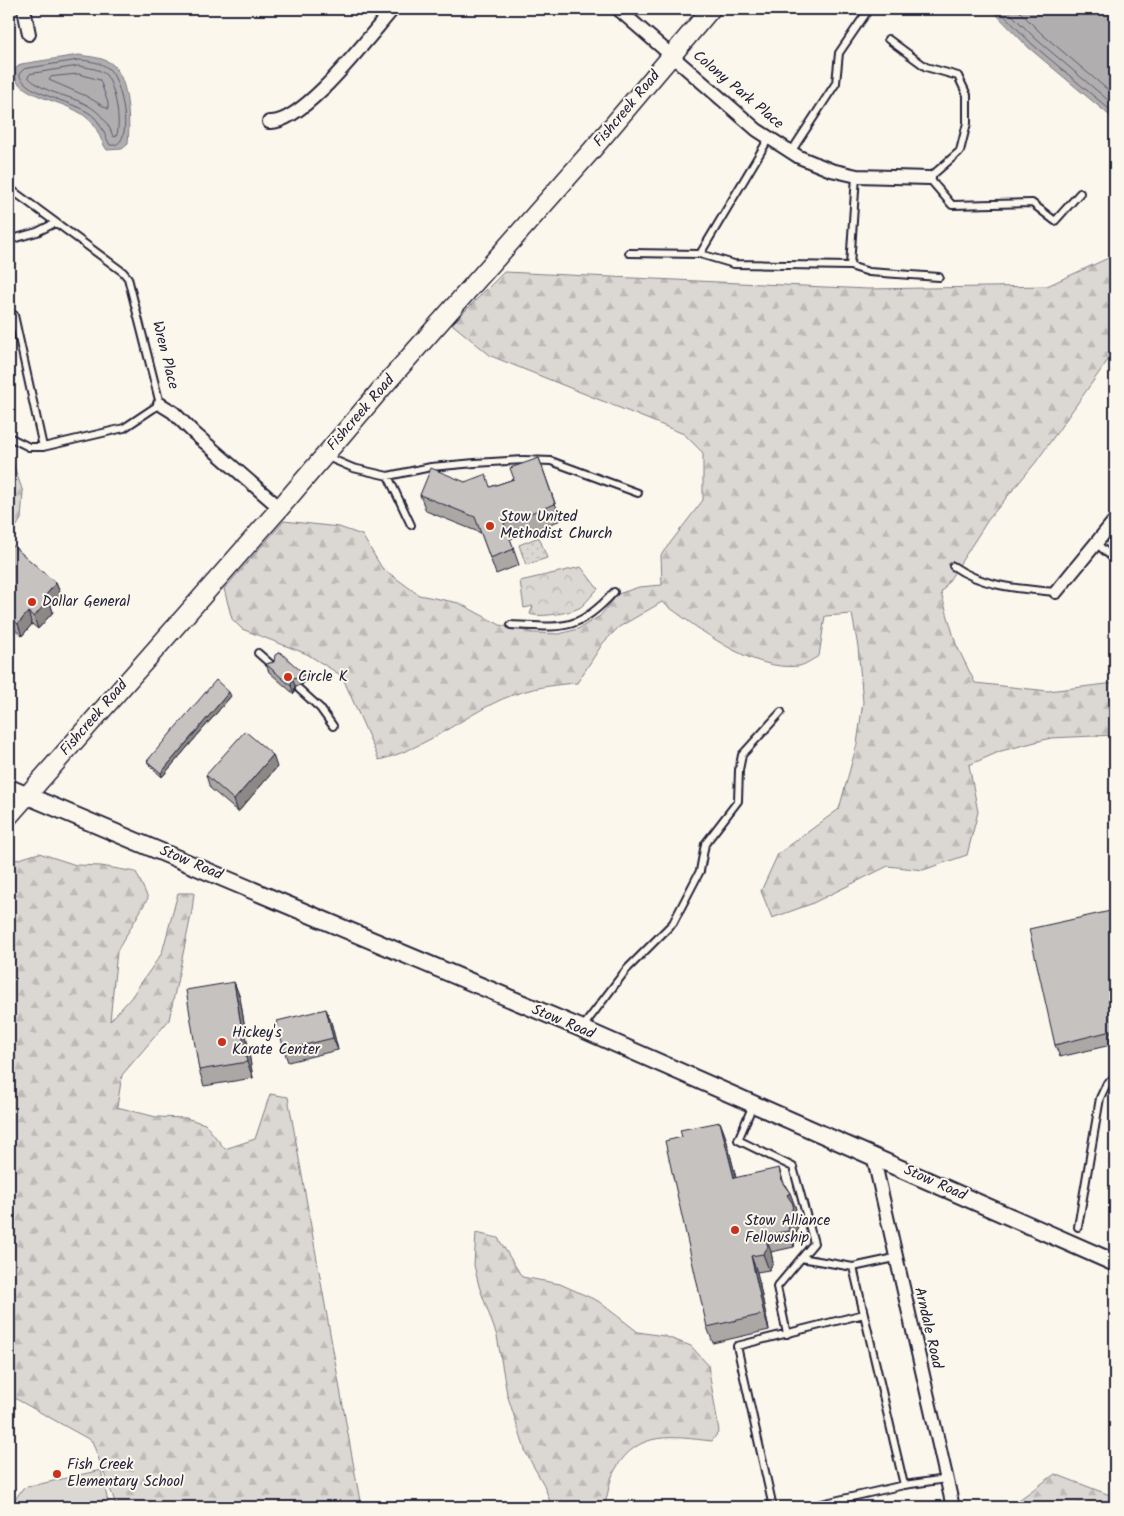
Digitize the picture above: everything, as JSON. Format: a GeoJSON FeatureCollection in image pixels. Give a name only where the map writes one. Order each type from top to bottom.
{"type":"FeatureCollection","features":[{"type":"Feature","properties":{"kind":"main road","name":"Fishcreek Road"},"geometry":{"type":"LineString","coordinates":[[9,816],[567,180],[711,9]]}},
{"type":"Feature","properties":{"kind":"street"},"geometry":{"type":"LineString","coordinates":[[24,9],[29,34]]}},
{"type":"Feature","properties":{"kind":"street"},"geometry":{"type":"LineString","coordinates":[[269,122],[289,117],[316,96],[393,9]]}},
{"type":"Feature","properties":{"kind":"street","name":"Colony Park Place"},"geometry":{"type":"LineString","coordinates":[[618,9],[769,138],[791,152],[816,165],[856,176],[929,178]]}},
{"type":"Feature","properties":{"kind":"street","name":"Wren Place"},"geometry":{"type":"LineString","coordinates":[[160,404],[173,412],[194,433],[280,508]]}},
{"type":"Feature","properties":{"kind":"street"},"geometry":{"type":"LineString","coordinates":[[1056,592],[1115,520]]}},
{"type":"Feature","properties":{"kind":"street","name":"Stow Road"},"geometry":{"type":"LineString","coordinates":[[9,788],[754,1103],[1115,1263]]}},
{"type":"Feature","properties":{"kind":"street","name":"Arndale Road"},"geometry":{"type":"LineString","coordinates":[[873,1155],[953,1507]]}},
{"type":"Feature","properties":{"kind":"lane"},"geometry":{"type":"LineString","coordinates":[[791,152],[836,83],[839,53],[867,12]]}},
{"type":"Feature","properties":{"kind":"lane"},"geometry":{"type":"LineString","coordinates":[[888,39],[926,67],[958,76],[967,95],[968,123],[960,151],[929,178],[952,205],[1032,203],[1055,221],[1080,193]]}},
{"type":"Feature","properties":{"kind":"lane"},"geometry":{"type":"LineString","coordinates":[[700,254],[769,138]]}},
{"type":"Feature","properties":{"kind":"lane"},"geometry":{"type":"LineString","coordinates":[[850,266],[856,176]]}},
{"type":"Feature","properties":{"kind":"lane","name":"Wren Place"},"geometry":{"type":"LineString","coordinates":[[9,188],[123,272],[128,278],[160,404]]}},
{"type":"Feature","properties":{"kind":"lane"},"geometry":{"type":"LineString","coordinates":[[9,240],[37,232],[54,223]]}},
{"type":"Feature","properties":{"kind":"lane"},"geometry":{"type":"LineString","coordinates":[[628,253],[700,254],[734,264],[850,266],[869,272],[938,277]]}},
{"type":"Feature","properties":{"kind":"lane"},"geometry":{"type":"LineString","coordinates":[[14,315],[43,447]]}},
{"type":"Feature","properties":{"kind":"lane"},"geometry":{"type":"LineString","coordinates":[[9,437],[29,447],[43,447],[124,428],[160,404]]}},
{"type":"Feature","properties":{"kind":"lane"},"geometry":{"type":"LineString","coordinates":[[324,456],[353,468],[388,476],[431,468],[475,463],[524,460],[551,461],[638,493]]}},
{"type":"Feature","properties":{"kind":"lane"},"geometry":{"type":"LineString","coordinates":[[394,491],[403,474]]}},
{"type":"Feature","properties":{"kind":"lane"},"geometry":{"type":"LineString","coordinates":[[388,476],[411,525]]}},
{"type":"Feature","properties":{"kind":"lane"},"geometry":{"type":"LineString","coordinates":[[1096,542],[1115,560]]}},
{"type":"Feature","properties":{"kind":"lane"},"geometry":{"type":"LineString","coordinates":[[953,566],[961,572],[1005,588],[1056,592]]}},
{"type":"Feature","properties":{"kind":"lane"},"geometry":{"type":"LineString","coordinates":[[511,625],[559,628],[573,624],[597,611],[614,592]]}},
{"type":"Feature","properties":{"kind":"lane"},"geometry":{"type":"LineString","coordinates":[[258,653],[274,667]]}},
{"type":"Feature","properties":{"kind":"lane"},"geometry":{"type":"LineString","coordinates":[[299,689],[320,708],[333,726]]}},
{"type":"Feature","properties":{"kind":"lane"},"geometry":{"type":"LineString","coordinates":[[581,1029],[626,970],[673,923],[700,871],[704,844],[738,800],[739,770],[742,755],[781,712]]}},
{"type":"Feature","properties":{"kind":"lane"},"geometry":{"type":"LineString","coordinates":[[1078,1227],[1100,1098],[1107,1083],[1115,1079]]}},
{"type":"Feature","properties":{"kind":"lane"},"geometry":{"type":"LineString","coordinates":[[754,1103],[738,1140],[793,1167],[814,1243],[777,1286],[787,1334]]}},
{"type":"Feature","properties":{"kind":"lane"},"geometry":{"type":"LineString","coordinates":[[802,1258],[853,1267],[895,1258]]}},
{"type":"Feature","properties":{"kind":"lane"},"geometry":{"type":"LineString","coordinates":[[853,1267],[904,1485]]}},
{"type":"Feature","properties":{"kind":"lane"},"geometry":{"type":"LineString","coordinates":[[773,1507],[737,1346],[864,1314]]}},
{"type":"Feature","properties":{"kind":"lane"},"geometry":{"type":"LineString","coordinates":[[808,1507],[904,1485],[946,1479]]}},
{"type":"Feature","properties":{"kind":"green space"},"geometry":{"type":"Polygon","coordinates":[[[1115,255],[1115,350],[1036,462],[988,520],[941,593],[956,644],[975,683],[1048,691],[1115,683],[1115,735],[1051,738],[1001,751],[969,765],[978,812],[967,855],[923,870],[888,866],[811,904],[772,918],[761,891],[778,854],[839,809],[857,744],[863,702],[858,647],[852,614],[825,616],[819,656],[799,666],[781,666],[762,662],[726,646],[662,602],[619,627],[603,643],[577,683],[544,687],[512,695],[409,750],[379,760],[342,676],[307,654],[242,629],[232,619],[224,589],[284,521],[339,527],[362,535],[382,568],[419,595],[459,603],[500,625],[534,633],[559,634],[578,629],[600,616],[618,594],[639,587],[662,585],[661,555],[703,500],[703,453],[684,434],[491,356],[452,324],[504,272],[868,289],[1047,286],[1115,255]]]}},
{"type":"Feature","properties":{"kind":"green space"},"geometry":{"type":"Polygon","coordinates":[[[9,452],[23,492],[21,519],[9,539],[9,452]]]}},
{"type":"Feature","properties":{"kind":"green space"},"geometry":{"type":"Polygon","coordinates":[[[539,537],[547,558],[526,565],[519,545],[539,537]]]}},
{"type":"Feature","properties":{"kind":"green space"},"geometry":{"type":"Polygon","coordinates":[[[581,567],[598,589],[578,609],[564,613],[534,615],[530,614],[533,606],[524,608],[520,581],[581,567]]]}},
{"type":"Feature","properties":{"kind":"green space"},"geometry":{"type":"Polygon","coordinates":[[[39,853],[76,865],[101,866],[136,872],[148,898],[117,951],[110,1021],[130,999],[162,953],[178,893],[194,893],[192,911],[169,1020],[122,1075],[117,1107],[156,1117],[186,1118],[205,1124],[225,1149],[255,1139],[270,1094],[288,1097],[361,1507],[117,1507],[92,1441],[9,1395],[9,862],[39,853]]]}},
{"type":"Feature","properties":{"kind":"green space"},"geometry":{"type":"Polygon","coordinates":[[[476,1233],[498,1238],[522,1277],[560,1284],[598,1301],[638,1332],[664,1336],[691,1346],[708,1365],[719,1431],[712,1441],[670,1438],[646,1442],[634,1448],[624,1457],[615,1470],[611,1478],[604,1507],[552,1507],[544,1485],[526,1453],[507,1394],[497,1336],[479,1286],[474,1265],[476,1233]]]}},
{"type":"Feature","properties":{"kind":"green space"},"geometry":{"type":"Polygon","coordinates":[[[101,1470],[109,1507],[10,1507],[23,1488],[101,1470]]]}},
{"type":"Feature","properties":{"kind":"green space"},"geometry":{"type":"Polygon","coordinates":[[[1055,1474],[1115,1497],[1115,1507],[1009,1507],[1055,1474]]]}},
{"type":"Feature","properties":{"kind":"water"},"geometry":{"type":"Polygon","coordinates":[[[991,9],[1115,9],[1115,120],[1029,48],[991,9]]]}},
{"type":"Feature","properties":{"kind":"water"},"geometry":{"type":"Polygon","coordinates":[[[79,55],[105,60],[113,65],[118,72],[125,91],[129,125],[128,144],[122,149],[107,150],[92,123],[84,116],[66,106],[34,94],[16,81],[15,69],[21,64],[79,55]]]}},
{"type":"Feature","properties":{"kind":"building","name":"Stow United Methodist Church"},"geometry":{"type":"Polygon","coordinates":[[[539,458],[555,504],[504,523],[514,549],[490,558],[475,517],[420,495],[431,468],[465,482],[486,474],[490,487],[514,479],[510,468],[539,458]]]}},
{"type":"Feature","properties":{"kind":"building","name":"Dollar General"},"geometry":{"type":"Polygon","coordinates":[[[12,545],[56,583],[45,596],[49,599],[34,617],[28,612],[18,624],[9,616],[9,549],[12,545]]]}},
{"type":"Feature","properties":{"kind":"building"},"geometry":{"type":"Polygon","coordinates":[[[280,652],[303,673],[299,677],[292,678],[291,686],[266,664],[274,662],[275,655],[280,652]]]}},
{"type":"Feature","properties":{"kind":"building"},"geometry":{"type":"Polygon","coordinates":[[[216,680],[229,692],[161,773],[147,761],[216,680]]]}},
{"type":"Feature","properties":{"kind":"building"},"geometry":{"type":"Polygon","coordinates":[[[245,731],[273,755],[234,800],[206,775],[245,731]]]}},
{"type":"Feature","properties":{"kind":"building"},"geometry":{"type":"Polygon","coordinates":[[[1115,910],[1115,1030],[1055,1045],[1029,929],[1115,910]]]}},
{"type":"Feature","properties":{"kind":"building","name":"Hickey's Karate Center"},"geometry":{"type":"Polygon","coordinates":[[[234,982],[247,1062],[199,1070],[186,990],[234,982]]]}},
{"type":"Feature","properties":{"kind":"building"},"geometry":{"type":"Polygon","coordinates":[[[326,1009],[333,1038],[284,1050],[277,1021],[326,1009]]]}},
{"type":"Feature","properties":{"kind":"building"},"geometry":{"type":"Polygon","coordinates":[[[720,1122],[734,1178],[779,1168],[782,1182],[790,1193],[787,1195],[793,1204],[788,1231],[765,1235],[768,1247],[763,1254],[751,1256],[764,1314],[707,1327],[665,1141],[682,1137],[680,1130],[720,1122]]]}},
{"type":"Feature","properties":{"kind":"place","name":"Stow United Methodist Church"},"geometry":{"type":"Point","coordinates":[490,526]}},
{"type":"Feature","properties":{"kind":"place","name":"Dollar General"},"geometry":{"type":"Point","coordinates":[32,602]}},
{"type":"Feature","properties":{"kind":"place","name":"Circle K"},"geometry":{"type":"Point","coordinates":[288,677]}},
{"type":"Feature","properties":{"kind":"place","name":"Hickey's Karate Center"},"geometry":{"type":"Point","coordinates":[222,1042]}},
{"type":"Feature","properties":{"kind":"place","name":"Stow Alliance Fellowship"},"geometry":{"type":"Point","coordinates":[735,1230]}},
{"type":"Feature","properties":{"kind":"place","name":"Fish Creek Elementary School"},"geometry":{"type":"Point","coordinates":[57,1474]}}]}
